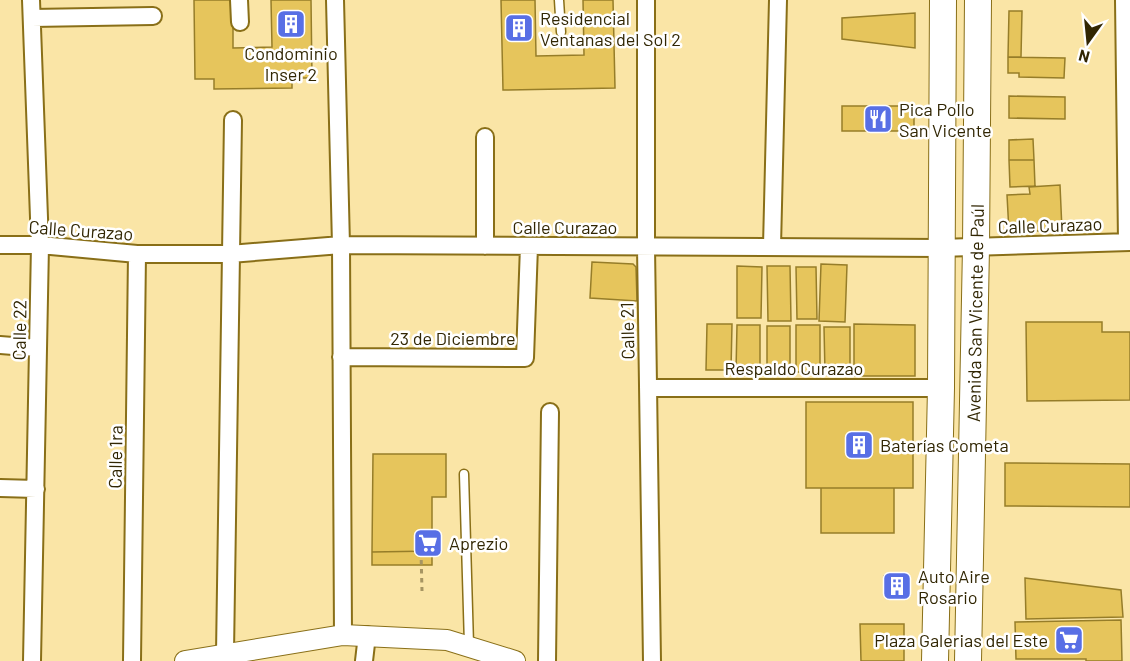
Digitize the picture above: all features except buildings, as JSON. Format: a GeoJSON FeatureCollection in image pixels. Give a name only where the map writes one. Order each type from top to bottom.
{"type":"FeatureCollection","features":[{"type":"Feature","properties":{"kind":"main road","name":"Avenida San Vicente de Paúl"},"geometry":{"type":"LineString","coordinates":[[935,661],[941,388],[943,0]]}},
{"type":"Feature","properties":{"kind":"main road","name":"Avenida San Vicente de Paúl"},"geometry":{"type":"LineString","coordinates":[[968,661],[978,0]]}},
{"type":"Feature","properties":{"kind":"street","name":"Calle 22"},"geometry":{"type":"LineString","coordinates":[[31,0],[40,245],[33,661]]}},
{"type":"Feature","properties":{"kind":"street"},"geometry":{"type":"LineString","coordinates":[[239,0],[240,22]]}},
{"type":"Feature","properties":{"kind":"street"},"geometry":{"type":"LineString","coordinates":[[335,0],[341,246],[344,635]]}},
{"type":"Feature","properties":{"kind":"street","name":"Calle 21"},"geometry":{"type":"LineString","coordinates":[[646,0],[646,247],[652,661]]}},
{"type":"Feature","properties":{"kind":"street"},"geometry":{"type":"LineString","coordinates":[[772,246],[778,0]]}},
{"type":"Feature","properties":{"kind":"street"},"geometry":{"type":"LineString","coordinates":[[1124,0],[1128,242]]}},
{"type":"Feature","properties":{"kind":"street"},"geometry":{"type":"LineString","coordinates":[[32,18],[153,16]]}},
{"type":"Feature","properties":{"kind":"street"},"geometry":{"type":"LineString","coordinates":[[225,653],[233,120]]}},
{"type":"Feature","properties":{"kind":"street"},"geometry":{"type":"LineString","coordinates":[[484,137],[485,246]]}},
{"type":"Feature","properties":{"kind":"street","name":"Calle Curazao"},"geometry":{"type":"LineString","coordinates":[[0,245],[40,245],[137,254],[230,254],[341,246],[940,248],[1128,242]]}},
{"type":"Feature","properties":{"kind":"street","name":"23 de Diciembre"},"geometry":{"type":"LineString","coordinates":[[341,357],[525,357],[529,246]]}},
{"type":"Feature","properties":{"kind":"street","name":"Calle 1ra"},"geometry":{"type":"LineString","coordinates":[[132,661],[137,254]]}},
{"type":"Feature","properties":{"kind":"street"},"geometry":{"type":"LineString","coordinates":[[0,345],[38,348]]}},
{"type":"Feature","properties":{"kind":"street","name":"Respaldo Curazao"},"geometry":{"type":"LineString","coordinates":[[648,388],[941,388]]}},
{"type":"Feature","properties":{"kind":"street"},"geometry":{"type":"LineString","coordinates":[[547,661],[550,412]]}},
{"type":"Feature","properties":{"kind":"street"},"geometry":{"type":"LineString","coordinates":[[0,488],[36,489]]}},
{"type":"Feature","properties":{"kind":"street"},"geometry":{"type":"LineString","coordinates":[[185,661],[344,635],[435,639],[469,646],[491,657],[515,661]]}},
{"type":"Feature","properties":{"kind":"street"},"geometry":{"type":"LineString","coordinates":[[364,661],[367,635]]}},
{"type":"Feature","properties":{"kind":"lane"},"geometry":{"type":"LineString","coordinates":[[559,0],[561,32]]}},
{"type":"Feature","properties":{"kind":"lane"},"geometry":{"type":"LineString","coordinates":[[464,474],[469,646]]}},
{"type":"Feature","properties":{"kind":"path"},"geometry":{"type":"LineString","coordinates":[[421,551],[422,591]]}},
{"type":"Feature","properties":{"kind":"place","name":"Condominio Inser 2"},"geometry":{"type":"Point","coordinates":[291,24]}},
{"type":"Feature","properties":{"kind":"place","name":"Residencial Ventanas del Sol 2"},"geometry":{"type":"Point","coordinates":[519,28]}},
{"type":"Feature","properties":{"kind":"place","name":"Pica Pollo San Vicente"},"geometry":{"type":"Point","coordinates":[878,119]}},
{"type":"Feature","properties":{"kind":"place","name":"Baterías Cometa"},"geometry":{"type":"Point","coordinates":[859,445]}},
{"type":"Feature","properties":{"kind":"place","name":"Aprezio"},"geometry":{"type":"Point","coordinates":[428,543]}},
{"type":"Feature","properties":{"kind":"place","name":"Auto Aire Rosario"},"geometry":{"type":"Point","coordinates":[897,586]}},
{"type":"Feature","properties":{"kind":"place","name":"Plaza Galerias del Este"},"geometry":{"type":"Point","coordinates":[1069,640]}}]}
